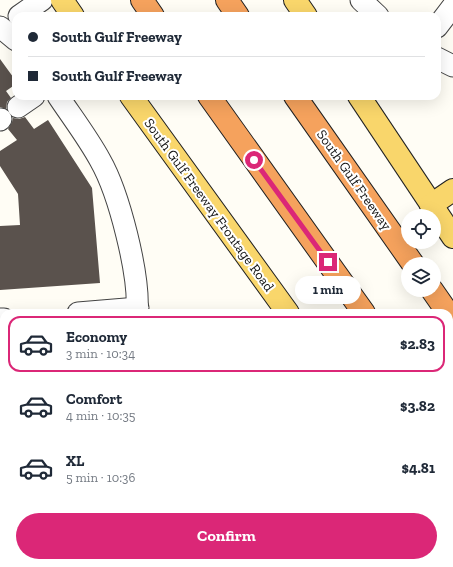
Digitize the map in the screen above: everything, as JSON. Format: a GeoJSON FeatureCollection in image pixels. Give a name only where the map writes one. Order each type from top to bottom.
{"type":"FeatureCollection","features":[{"type":"Feature","properties":{"kind":"highway"},"geometry":{"type":"LineString","coordinates":[[142,0],[150,12]]}},
{"type":"Feature","properties":{"kind":"highway"},"geometry":{"type":"LineString","coordinates":[[227,0],[235,12]]}},
{"type":"Feature","properties":{"kind":"highway"},"geometry":{"type":"LineString","coordinates":[[212,100],[361,309]]}},
{"type":"Feature","properties":{"kind":"highway","name":"South Gulf Freeway"},"geometry":{"type":"LineString","coordinates":[[297,100],[408,257]]}},
{"type":"Feature","properties":{"kind":"highway"},"geometry":{"type":"LineString","coordinates":[[437,297],[445,309]]}},
{"type":"Feature","properties":{"kind":"main road"},"geometry":{"type":"LineString","coordinates":[[62,0],[70,12]]}},
{"type":"Feature","properties":{"kind":"main road"},"geometry":{"type":"LineString","coordinates":[[295,0],[303,12]]}},
{"type":"Feature","properties":{"kind":"main road","name":"South Gulf Freeway Frontage Road"},"geometry":{"type":"LineString","coordinates":[[134,100],[282,309]]}},
{"type":"Feature","properties":{"kind":"main road"},"geometry":{"type":"LineString","coordinates":[[362,100],[453,237]]}},
{"type":"Feature","properties":{"kind":"main road"},"geometry":{"type":"LineString","coordinates":[[431,205],[453,190]]}},
{"type":"Feature","properties":{"kind":"lane"},"geometry":{"type":"LineString","coordinates":[[25,12],[42,0]]}},
{"type":"Feature","properties":{"kind":"lane"},"geometry":{"type":"LineString","coordinates":[[441,22],[453,6]]}},
{"type":"Feature","properties":{"kind":"lane"},"geometry":{"type":"LineString","coordinates":[[441,60],[453,66]]}},
{"type":"Feature","properties":{"kind":"lane"},"geometry":{"type":"LineString","coordinates":[[61,100],[101,160],[111,185],[128,242],[133,269],[137,309]]}},
{"type":"Feature","properties":{"kind":"building"},"geometry":{"type":"Polygon","coordinates":[[[0,59],[12,76],[12,87],[6,91],[11,98],[7,102],[6,109],[0,107],[0,59]]]}},
{"type":"Feature","properties":{"kind":"building"},"geometry":{"type":"Polygon","coordinates":[[[25,117],[34,129],[48,120],[92,188],[100,283],[0,290],[0,226],[20,225],[18,194],[0,166],[0,151],[17,140],[8,129],[13,118],[19,119],[25,117]]]}},
{"type":"Feature","properties":{"kind":"route"},"geometry":{"type":"LineString","coordinates":[[254,160],[328,262]]}}]}
